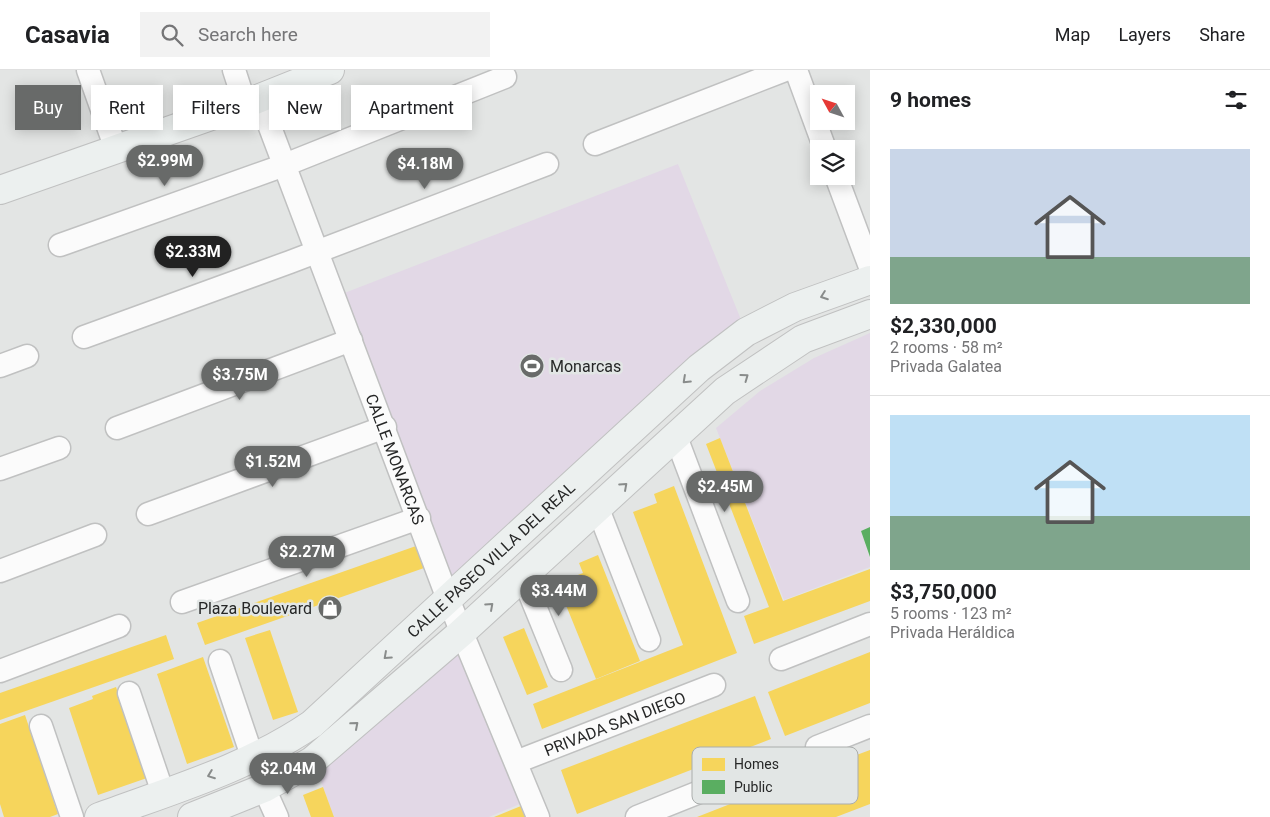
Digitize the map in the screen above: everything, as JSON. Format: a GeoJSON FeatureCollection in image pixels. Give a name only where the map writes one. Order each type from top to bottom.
{"type":"FeatureCollection","features":[{"type":"Feature","properties":{"kind":"street"},"geometry":{"type":"LineString","coordinates":[[88,70],[116,149]]}},
{"type":"Feature","properties":{"kind":"street","name":"CALLE MONARCAS"},"geometry":{"type":"LineString","coordinates":[[234,70],[243,85]]}},
{"type":"Feature","properties":{"kind":"street"},"geometry":{"type":"LineString","coordinates":[[259,98],[330,70]]}},
{"type":"Feature","properties":{"kind":"street"},"geometry":{"type":"LineString","coordinates":[[595,144],[785,70]]}},
{"type":"Feature","properties":{"kind":"street"},"geometry":{"type":"LineString","coordinates":[[796,70],[822,140]]}},
{"type":"Feature","properties":{"kind":"street"},"geometry":{"type":"LineString","coordinates":[[60,245],[282,166],[505,77]]}},
{"type":"Feature","properties":{"kind":"street","name":"CALLE MONARCAS"},"geometry":{"type":"LineString","coordinates":[[259,116],[282,166],[351,340],[461,633],[538,817]]}},
{"type":"Feature","properties":{"kind":"street"},"geometry":{"type":"LineString","coordinates":[[0,190],[173,129]]}},
{"type":"Feature","properties":{"kind":"street"},"geometry":{"type":"LineString","coordinates":[[84,337],[316,252],[547,164]]}},
{"type":"Feature","properties":{"kind":"street"},"geometry":{"type":"LineString","coordinates":[[839,185],[870,266]]}},
{"type":"Feature","properties":{"kind":"street","name":"CALLE PASEO VILLA DEL REAL"},"geometry":{"type":"LineString","coordinates":[[99,817],[253,759],[287,741],[312,724],[699,368],[746,332],[795,307],[870,280]]}},
{"type":"Feature","properties":{"kind":"street","name":"CALLE PASEO VILLA DEL REAL"},"geometry":{"type":"LineString","coordinates":[[192,817],[264,788],[312,761],[461,633],[725,391],[803,339],[870,314]]}},
{"type":"Feature","properties":{"kind":"street"},"geometry":{"type":"LineString","coordinates":[[117,428],[351,340]]}},
{"type":"Feature","properties":{"kind":"street"},"geometry":{"type":"LineString","coordinates":[[0,366],[27,356]]}},
{"type":"Feature","properties":{"kind":"street"},"geometry":{"type":"LineString","coordinates":[[148,514],[385,427]]}},
{"type":"Feature","properties":{"kind":"street"},"geometry":{"type":"LineString","coordinates":[[676,437],[738,602]]}},
{"type":"Feature","properties":{"kind":"street"},"geometry":{"type":"LineString","coordinates":[[0,468],[59,448]]}},
{"type":"Feature","properties":{"kind":"street"},"geometry":{"type":"LineString","coordinates":[[598,509],[649,640]]}},
{"type":"Feature","properties":{"kind":"street"},"geometry":{"type":"LineString","coordinates":[[182,602],[419,518]]}},
{"type":"Feature","properties":{"kind":"street"},"geometry":{"type":"LineString","coordinates":[[0,571],[95,535]]}},
{"type":"Feature","properties":{"kind":"street"},"geometry":{"type":"LineString","coordinates":[[523,577],[560,670]]}},
{"type":"Feature","properties":{"kind":"street"},"geometry":{"type":"LineString","coordinates":[[781,659],[870,624]]}},
{"type":"Feature","properties":{"kind":"street"},"geometry":{"type":"LineString","coordinates":[[0,671],[119,626]]}},
{"type":"Feature","properties":{"kind":"street"},"geometry":{"type":"LineString","coordinates":[[220,661],[253,759]]}},
{"type":"Feature","properties":{"kind":"street","name":"PRIVADA SAN DIEGO"},"geometry":{"type":"LineString","coordinates":[[516,762],[714,685]]}},
{"type":"Feature","properties":{"kind":"street"},"geometry":{"type":"LineString","coordinates":[[129,693],[163,793]]}},
{"type":"Feature","properties":{"kind":"street"},"geometry":{"type":"LineString","coordinates":[[41,726],[72,817]]}},
{"type":"Feature","properties":{"kind":"street"},"geometry":{"type":"LineString","coordinates":[[817,747],[870,726]]}},
{"type":"Feature","properties":{"kind":"street"},"geometry":{"type":"LineString","coordinates":[[264,788],[277,817]]}},
{"type":"Feature","properties":{"kind":"street"},"geometry":{"type":"LineString","coordinates":[[637,817],[692,795]]}},
{"type":"Feature","properties":{"kind":"shaded area","name":"Monarcas"},"geometry":{"type":"Polygon","coordinates":[[[678,164],[746,332],[448,593],[334,297],[678,164]]]}},
{"type":"Feature","properties":{"kind":"shaded area"},"geometry":{"type":"Polygon","coordinates":[[[870,333],[870,527],[861,531],[870,559],[870,567],[784,600],[716,428],[760,391],[814,358],[870,333]]]}},
{"type":"Feature","properties":{"kind":"shaded area"},"geometry":{"type":"Polygon","coordinates":[[[461,634],[529,800],[489,817],[334,817],[314,762],[461,634]]]}},
{"type":"Feature","properties":{"kind":"building: Homes"},"geometry":{"type":"Polygon","coordinates":[[[720,438],[783,601],[870,569],[870,601],[754,644],[744,616],[769,607],[706,444],[720,438]]]}},
{"type":"Feature","properties":{"kind":"building: Homes"},"geometry":{"type":"Polygon","coordinates":[[[674,486],[737,653],[542,729],[533,704],[683,645],[633,512],[657,503],[654,494],[674,486]]]}},
{"type":"Feature","properties":{"kind":"building: Homes"},"geometry":{"type":"Polygon","coordinates":[[[416,546],[424,568],[205,645],[197,623],[416,546]]]}},
{"type":"Feature","properties":{"kind":"building: Homes"},"geometry":{"type":"Polygon","coordinates":[[[598,555],[640,661],[596,679],[557,583],[583,573],[579,563],[598,555]]]}},
{"type":"Feature","properties":{"kind":"building: Homes"},"geometry":{"type":"Polygon","coordinates":[[[524,628],[548,687],[527,695],[503,637],[524,628]]]}},
{"type":"Feature","properties":{"kind":"building: Homes"},"geometry":{"type":"Polygon","coordinates":[[[270,630],[298,712],[273,720],[245,638],[270,630]]]}},
{"type":"Feature","properties":{"kind":"building: Homes"},"geometry":{"type":"Polygon","coordinates":[[[166,635],[174,659],[0,720],[0,693],[166,635]]]}},
{"type":"Feature","properties":{"kind":"building: Homes"},"geometry":{"type":"Polygon","coordinates":[[[870,652],[870,703],[785,736],[768,692],[870,652]]]}},
{"type":"Feature","properties":{"kind":"building: Homes"},"geometry":{"type":"Polygon","coordinates":[[[203,657],[234,747],[187,764],[157,674],[203,657]]]}},
{"type":"Feature","properties":{"kind":"building: Homes"},"geometry":{"type":"Polygon","coordinates":[[[116,687],[147,778],[98,795],[69,708],[93,699],[92,696],[116,687]]]}},
{"type":"Feature","properties":{"kind":"building: Homes"},"geometry":{"type":"Polygon","coordinates":[[[755,696],[771,739],[750,747],[692,747],[692,770],[577,814],[561,770],[755,696]]]}},
{"type":"Feature","properties":{"kind":"building: Homes"},"geometry":{"type":"Polygon","coordinates":[[[25,715],[58,814],[50,817],[4,817],[0,804],[0,724],[25,715]]]}},
{"type":"Feature","properties":{"kind":"building: Homes"},"geometry":{"type":"Polygon","coordinates":[[[870,750],[870,804],[836,817],[697,817],[730,804],[858,804],[858,754],[870,750]]]}},
{"type":"Feature","properties":{"kind":"building: Homes"},"geometry":{"type":"Polygon","coordinates":[[[323,787],[334,817],[311,817],[303,795],[323,787]]]}},
{"type":"Feature","properties":{"kind":"building: Homes"},"geometry":{"type":"Polygon","coordinates":[[[521,806],[526,817],[494,817],[521,806]]]}},
{"type":"Feature","properties":{"kind":"building: Public"},"geometry":{"type":"Polygon","coordinates":[[[870,527],[870,557],[861,531],[870,527]]]}},
{"type":"Feature","properties":{"kind":"place","name":"Monarcas"},"geometry":{"type":"Point","coordinates":[532,366]}},
{"type":"Feature","properties":{"kind":"place","name":"Plaza Boulevard"},"geometry":{"type":"Point","coordinates":[330,608]}}]}
